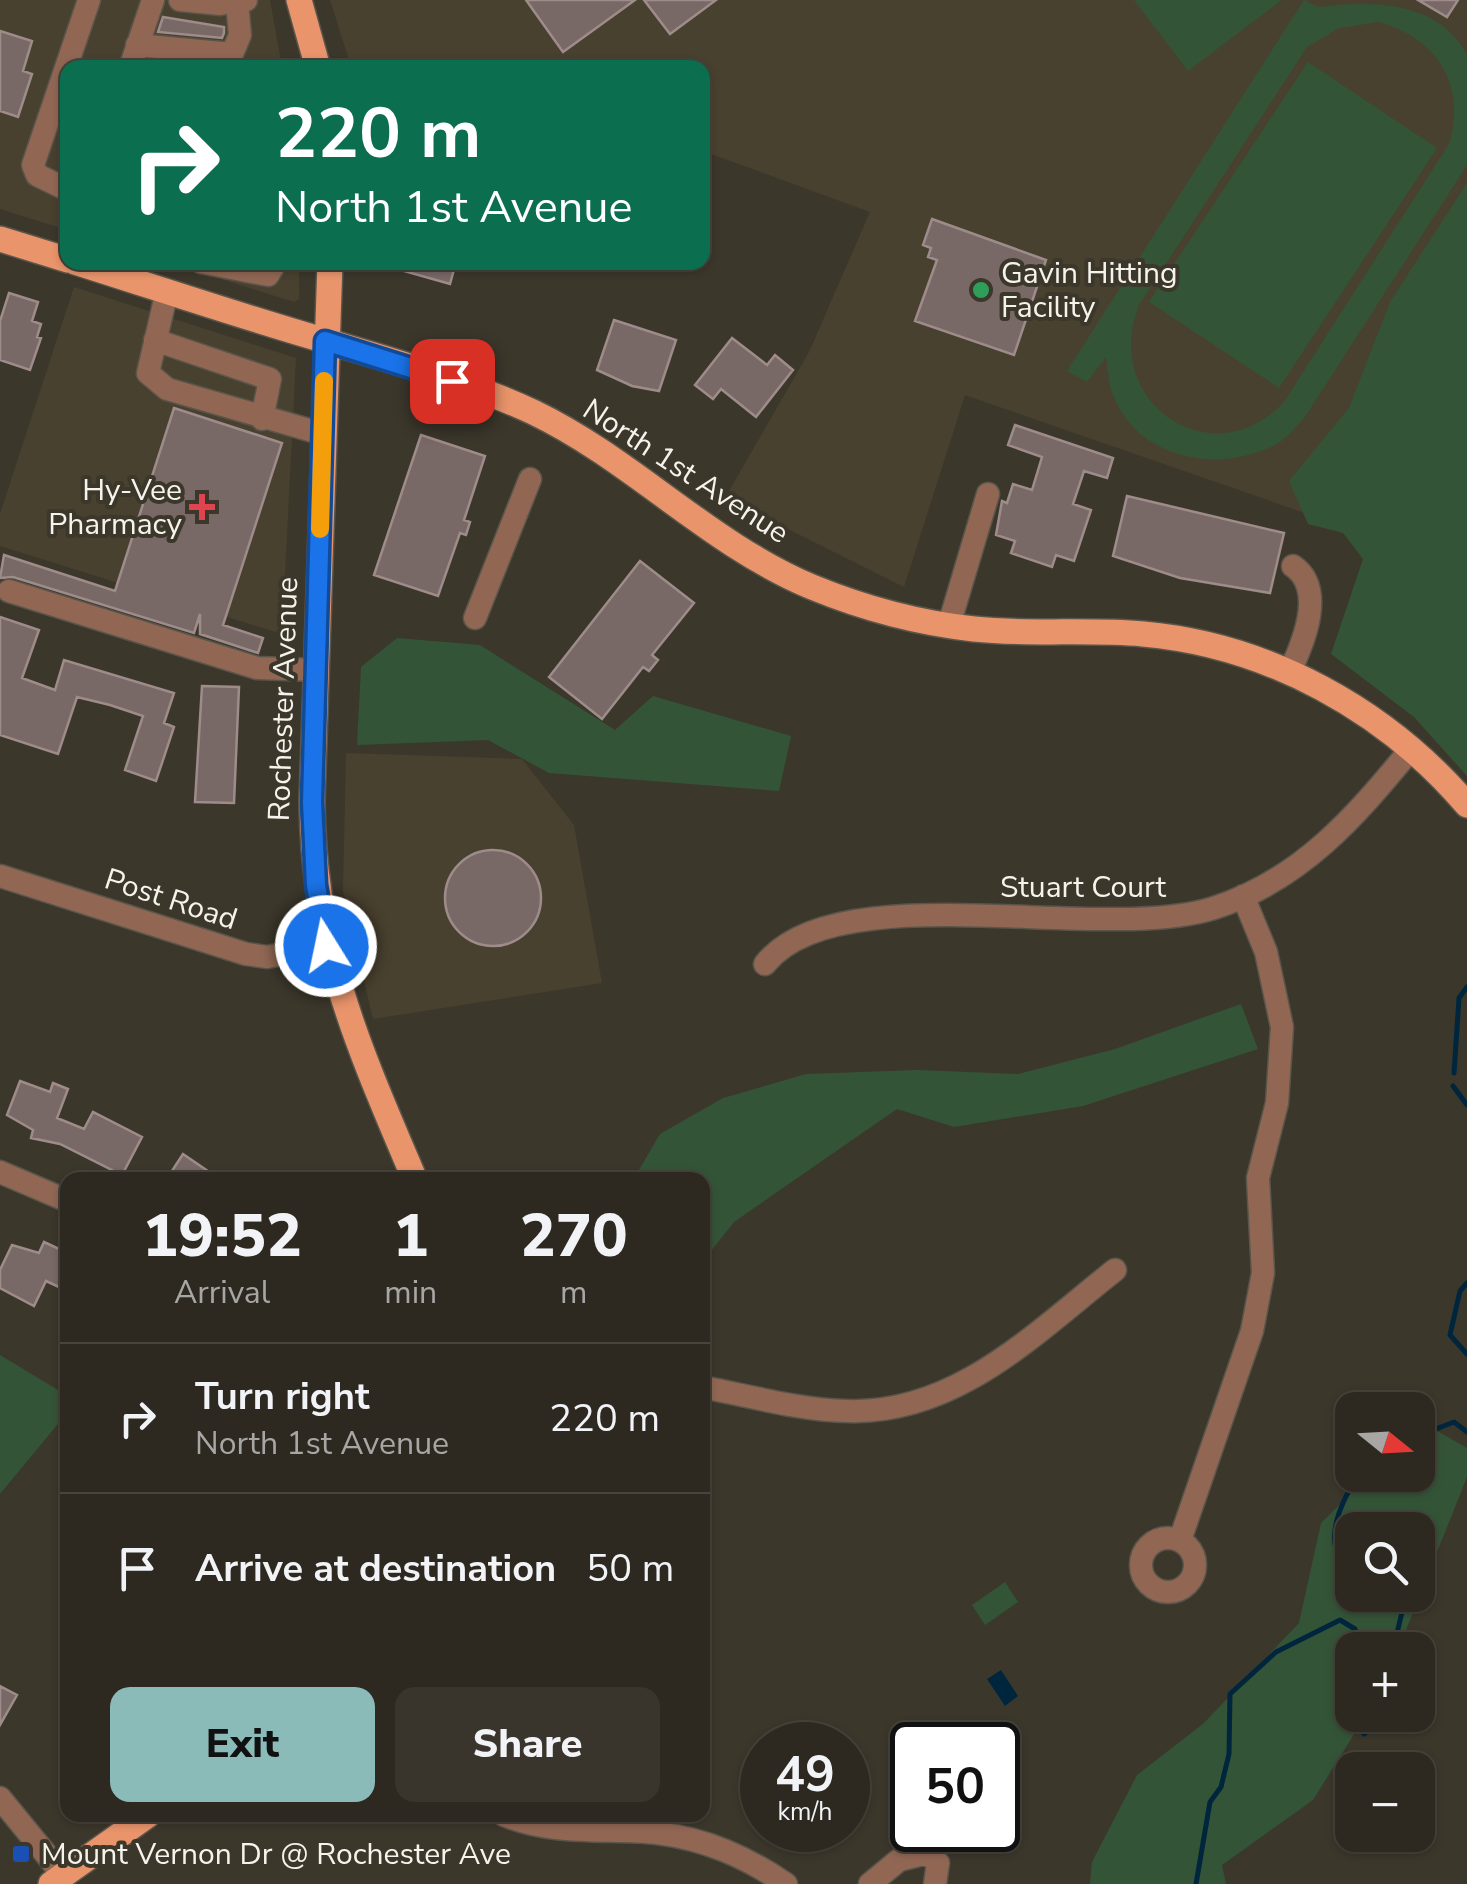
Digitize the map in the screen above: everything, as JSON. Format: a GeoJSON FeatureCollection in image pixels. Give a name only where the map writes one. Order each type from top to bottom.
{"type":"FeatureCollection","features":[{"type":"Feature","properties":{"kind":"main road"},"geometry":{"type":"LineString","coordinates":[[299,0],[316,60]]}},
{"type":"Feature","properties":{"kind":"main road","name":"North 1st Avenue"},"geometry":{"type":"LineString","coordinates":[[0,239],[60,258]]}},
{"type":"Feature","properties":{"kind":"main road","name":"North 1st Avenue"},"geometry":{"type":"LineString","coordinates":[[98,270],[378,355],[532,412],[581,437],[746,554],[810,586],[866,606],[950,625],[1148,634],[1246,655],[1333,694],[1411,749],[1467,805]]}},
{"type":"Feature","properties":{"kind":"main road","name":"Rochester Avenue"},"geometry":{"type":"LineString","coordinates":[[329,270],[312,843],[326,946],[356,1040],[412,1172]]}},
{"type":"Feature","properties":{"kind":"main road"},"geometry":{"type":"LineString","coordinates":[[57,1879],[138,1822]]}},
{"type":"Feature","properties":{"kind":"street"},"geometry":{"type":"LineString","coordinates":[[69,60],[89,0]]}},
{"type":"Feature","properties":{"kind":"street"},"geometry":{"type":"LineString","coordinates":[[152,0],[134,56],[232,54],[240,36],[241,1],[180,0]]}},
{"type":"Feature","properties":{"kind":"street"},"geometry":{"type":"LineString","coordinates":[[60,85],[33,165],[37,175],[60,186]]}},
{"type":"Feature","properties":{"kind":"street"},"geometry":{"type":"LineString","coordinates":[[196,270],[156,340],[148,373],[167,389],[262,420],[324,434]]}},
{"type":"Feature","properties":{"kind":"street"},"geometry":{"type":"LineString","coordinates":[[242,270],[268,275],[271,270]]}},
{"type":"Feature","properties":{"kind":"street"},"geometry":{"type":"LineString","coordinates":[[156,340],[270,379],[262,420]]}},
{"type":"Feature","properties":{"kind":"street"},"geometry":{"type":"LineString","coordinates":[[475,618],[530,480]]}},
{"type":"Feature","properties":{"kind":"street"},"geometry":{"type":"LineString","coordinates":[[950,625],[988,494]]}},
{"type":"Feature","properties":{"kind":"street"},"geometry":{"type":"LineString","coordinates":[[1289,672],[1299,651],[1312,591],[1305,574],[1292,566]]}},
{"type":"Feature","properties":{"kind":"street"},"geometry":{"type":"LineString","coordinates":[[9,592],[257,668],[316,670]]}},
{"type":"Feature","properties":{"kind":"street","name":"Stuart Court"},"geometry":{"type":"LineString","coordinates":[[764,964],[790,940],[852,923],[966,916],[1145,921],[1180,917],[1243,896],[1296,868],[1332,840],[1411,749]]}},
{"type":"Feature","properties":{"kind":"street","name":"Post Road"},"geometry":{"type":"LineString","coordinates":[[0,876],[246,954],[267,956],[326,946]]}},
{"type":"Feature","properties":{"kind":"street"},"geometry":{"type":"LineString","coordinates":[[1180,1540],[1252,1331],[1263,1273],[1258,1178],[1277,1103],[1282,1026],[1266,952],[1243,896]]}},
{"type":"Feature","properties":{"kind":"street"},"geometry":{"type":"LineString","coordinates":[[0,1172],[60,1198]]}},
{"type":"Feature","properties":{"kind":"street"},"geometry":{"type":"LineString","coordinates":[[710,1388],[818,1410],[852,1412],[919,1402],[981,1375],[1115,1270]]}},
{"type":"Feature","properties":{"kind":"street"},"geometry":{"type":"LineString","coordinates":[[0,1798],[57,1879]]}},
{"type":"Feature","properties":{"kind":"street"},"geometry":{"type":"LineString","coordinates":[[533,1822],[567,1830],[657,1833],[694,1840],[730,1851],[786,1884]]}},
{"type":"Feature","properties":{"kind":"street"},"geometry":{"type":"LineString","coordinates":[[870,1884],[900,1860],[927,1853],[938,1862],[936,1884]]}},
{"type":"Feature","properties":{"kind":"shaded area"},"geometry":{"type":"Polygon","coordinates":[[[0,0],[270,0],[281,60],[60,60],[60,228],[0,209],[0,0]]]}},
{"type":"Feature","properties":{"kind":"shaded area"},"geometry":{"type":"Polygon","coordinates":[[[330,0],[1467,0],[1467,231],[1371,536],[965,395],[904,587],[776,523],[729,491],[809,352],[870,212],[710,154],[710,60],[349,60],[330,0]]]}},
{"type":"Feature","properties":{"kind":"shaded area"},"geometry":{"type":"Polygon","coordinates":[[[192,270],[299,270],[299,299],[294,302],[192,270]]]}},
{"type":"Feature","properties":{"kind":"shaded area"},"geometry":{"type":"Polygon","coordinates":[[[74,287],[296,358],[282,634],[0,546],[0,514],[74,287]]]}},
{"type":"Feature","properties":{"kind":"shaded area"},"geometry":{"type":"Polygon","coordinates":[[[346,753],[522,759],[574,825],[602,983],[373,1019],[343,891],[346,753]]]}},
{"type":"Feature","properties":{"kind":"green space"},"geometry":{"type":"Polygon","coordinates":[[[1134,0],[1282,0],[1188,71],[1134,0]]]}},
{"type":"Feature","properties":{"kind":"green space"},"geometry":{"type":"Polygon","coordinates":[[[1304,0],[1319,7],[1361,4],[1403,8],[1440,24],[1455,37],[1467,55],[1467,165],[1305,417],[1285,438],[1249,455],[1226,459],[1180,454],[1159,446],[1124,416],[1111,391],[1106,357],[1087,382],[1067,371],[1304,0]],[[1379,22],[1339,28],[1307,47],[1139,305],[1131,340],[1135,371],[1149,398],[1170,418],[1196,430],[1225,433],[1255,424],[1284,402],[1449,144],[1454,122],[1450,84],[1431,52],[1399,29],[1379,22]]]}},
{"type":"Feature","properties":{"kind":"green space"},"geometry":{"type":"Polygon","coordinates":[[[1308,62],[1437,148],[1279,388],[1149,302],[1308,62]]]}},
{"type":"Feature","properties":{"kind":"green space"},"geometry":{"type":"Polygon","coordinates":[[[1467,183],[1467,776],[1414,717],[1331,654],[1363,559],[1343,533],[1308,524],[1289,481],[1349,408],[1390,302],[1467,183]]]}},
{"type":"Feature","properties":{"kind":"green space"},"geometry":{"type":"Polygon","coordinates":[[[397,638],[480,645],[615,730],[653,696],[791,736],[779,791],[549,773],[488,740],[357,745],[361,667],[397,638]]]}},
{"type":"Feature","properties":{"kind":"green space"},"geometry":{"type":"Polygon","coordinates":[[[1241,1004],[1258,1049],[1083,1106],[954,1127],[897,1109],[734,1222],[710,1252],[710,1172],[638,1172],[660,1134],[723,1098],[806,1074],[917,1070],[1018,1074],[1115,1049],[1241,1004]]]}},
{"type":"Feature","properties":{"kind":"green space"},"geometry":{"type":"Polygon","coordinates":[[[0,1355],[60,1391],[60,1421],[0,1494],[0,1355]]]}},
{"type":"Feature","properties":{"kind":"green space"},"geometry":{"type":"Polygon","coordinates":[[[1435,1430],[1467,1448],[1467,1477],[1435,1557],[1435,1512],[1335,1512],[1335,1612],[1413,1612],[1405,1632],[1335,1632],[1335,1732],[1355,1732],[1343,1752],[1335,1752],[1335,1765],[1313,1800],[1222,1865],[1226,1884],[1090,1884],[1092,1862],[1137,1775],[1204,1723],[1299,1623],[1321,1523],[1353,1492],[1435,1492],[1435,1430]]]}},
{"type":"Feature","properties":{"kind":"green space"},"geometry":{"type":"Polygon","coordinates":[[[1005,1582],[1018,1602],[985,1625],[972,1605],[1005,1582]]]}},
{"type":"Feature","properties":{"kind":"water"},"geometry":{"type":"Polygon","coordinates":[[[1001,1670],[1018,1696],[1005,1706],[987,1679],[1001,1670]]]}},
{"type":"Feature","properties":{"kind":"building"},"geometry":{"type":"Polygon","coordinates":[[[526,0],[635,0],[563,52],[526,0]]]}},
{"type":"Feature","properties":{"kind":"building"},"geometry":{"type":"Polygon","coordinates":[[[644,0],[716,0],[670,34],[644,0]]]}},
{"type":"Feature","properties":{"kind":"building"},"geometry":{"type":"Polygon","coordinates":[[[1418,0],[1458,0],[1447,17],[1418,0]]]}},
{"type":"Feature","properties":{"kind":"building"},"geometry":{"type":"Polygon","coordinates":[[[163,17],[224,27],[224,33],[222,38],[158,32],[163,17]]]}},
{"type":"Feature","properties":{"kind":"building"},"geometry":{"type":"Polygon","coordinates":[[[0,31],[32,41],[23,71],[32,74],[18,117],[0,111],[0,31]]]}},
{"type":"Feature","properties":{"kind":"building","name":"Gavin Hitting Facility"},"geometry":{"type":"Polygon","coordinates":[[[932,219],[1046,260],[1014,355],[915,321],[937,260],[928,257],[931,248],[923,245],[932,219]]]}},
{"type":"Feature","properties":{"kind":"building"},"geometry":{"type":"Polygon","coordinates":[[[401,270],[454,270],[450,284],[401,270]]]}},
{"type":"Feature","properties":{"kind":"building"},"geometry":{"type":"Polygon","coordinates":[[[9,293],[38,302],[32,321],[41,324],[37,337],[41,338],[30,370],[0,360],[0,321],[9,293]]]}},
{"type":"Feature","properties":{"kind":"building"},"geometry":{"type":"Polygon","coordinates":[[[614,320],[676,340],[659,391],[632,386],[597,370],[614,320]]]}},
{"type":"Feature","properties":{"kind":"building"},"geometry":{"type":"Polygon","coordinates":[[[732,338],[767,365],[775,355],[793,370],[756,417],[721,389],[713,399],[695,385],[732,338]]]}},
{"type":"Feature","properties":{"kind":"building","name":"Hy-Vee Pharmacy"},"geometry":{"type":"Polygon","coordinates":[[[174,408],[282,443],[223,625],[263,638],[258,653],[200,634],[200,614],[194,633],[13,577],[0,578],[4,555],[115,591],[174,408]]]}},
{"type":"Feature","properties":{"kind":"building"},"geometry":{"type":"Polygon","coordinates":[[[1015,425],[1113,458],[1107,478],[1084,471],[1073,504],[1091,510],[1074,561],[1056,555],[1052,567],[1011,553],[1015,541],[996,535],[1002,501],[1007,503],[1013,484],[1032,490],[1042,457],[1008,445],[1015,425]]]}},
{"type":"Feature","properties":{"kind":"building"},"geometry":{"type":"Polygon","coordinates":[[[421,435],[485,456],[464,520],[470,522],[466,535],[460,533],[438,596],[374,575],[421,435]]]}},
{"type":"Feature","properties":{"kind":"building"},"geometry":{"type":"Polygon","coordinates":[[[1127,496],[1284,533],[1270,593],[1180,578],[1113,556],[1127,496]]]}},
{"type":"Feature","properties":{"kind":"building"},"geometry":{"type":"Polygon","coordinates":[[[640,561],[694,603],[652,655],[658,660],[649,671],[643,667],[602,719],[549,677],[640,561]]]}},
{"type":"Feature","properties":{"kind":"building"},"geometry":{"type":"Polygon","coordinates":[[[0,617],[39,630],[22,678],[55,690],[64,660],[174,693],[164,723],[174,727],[156,781],[125,770],[143,716],[110,705],[77,697],[58,754],[0,735],[0,617]]]}},
{"type":"Feature","properties":{"kind":"building"},"geometry":{"type":"Polygon","coordinates":[[[202,686],[239,687],[234,803],[195,802],[202,686]]]}},
{"type":"Feature","properties":{"kind":"building"},"geometry":{"type":"Polygon","coordinates":[[[493,850],[511,854],[527,864],[537,880],[541,898],[537,916],[527,932],[511,942],[493,946],[475,942],[459,932],[449,916],[445,898],[449,880],[459,864],[475,854],[493,850]]]}},
{"type":"Feature","properties":{"kind":"building"},"geometry":{"type":"Polygon","coordinates":[[[20,1081],[50,1092],[53,1083],[68,1089],[57,1118],[84,1129],[93,1112],[142,1137],[124,1172],[116,1172],[60,1144],[31,1138],[33,1130],[7,1115],[20,1081]]]}},
{"type":"Feature","properties":{"kind":"building"},"geometry":{"type":"Polygon","coordinates":[[[183,1154],[209,1172],[171,1172],[183,1154]]]}},
{"type":"Feature","properties":{"kind":"building"},"geometry":{"type":"Polygon","coordinates":[[[44,1242],[60,1249],[60,1285],[46,1281],[34,1306],[0,1288],[0,1270],[12,1245],[39,1253],[44,1242]]]}},
{"type":"Feature","properties":{"kind":"building"},"geometry":{"type":"Polygon","coordinates":[[[0,1686],[17,1695],[0,1725],[0,1686]]]}},
{"type":"Feature","properties":{"kind":"waterway"},"geometry":{"type":"LineString","coordinates":[[1454,1073],[1459,998],[1467,987]]}},
{"type":"Feature","properties":{"kind":"waterway"},"geometry":{"type":"LineString","coordinates":[[1453,1086],[1467,1105]]}},
{"type":"Feature","properties":{"kind":"waterway"},"geometry":{"type":"LineString","coordinates":[[1467,1283],[1460,1291],[1450,1335],[1467,1354]]}},
{"type":"Feature","properties":{"kind":"waterway"},"geometry":{"type":"LineString","coordinates":[[1435,1429],[1454,1422],[1467,1432]]}},
{"type":"Feature","properties":{"kind":"waterway"},"geometry":{"type":"LineString","coordinates":[[1339,1512],[1349,1492]]}},
{"type":"Feature","properties":{"kind":"waterway"},"geometry":{"type":"LineString","coordinates":[[1397,1632],[1402,1612]]}},
{"type":"Feature","properties":{"kind":"waterway"},"geometry":{"type":"LineString","coordinates":[[1196,1884],[1210,1802],[1221,1787],[1229,1754],[1230,1694],[1276,1652],[1340,1620],[1356,1632]]}},
{"type":"Feature","properties":{"kind":"waterway"},"geometry":{"type":"LineString","coordinates":[[1362,1732],[1367,1732]]}},
{"type":"Feature","properties":{"kind":"slow traffic"},"geometry":{"type":"LineString","coordinates":[[320,529],[324,381]]}},
{"type":"Feature","properties":{"kind":"place","name":"Gavin Hitting Facility"},"geometry":{"type":"Point","coordinates":[981,290]}},
{"type":"Feature","properties":{"kind":"place","name":"Hy-Vee Pharmacy"},"geometry":{"type":"Point","coordinates":[202,507]}},
{"type":"Feature","properties":{"kind":"place","name":"Mount Vernon Dr @ Rochester Ave"},"geometry":{"type":"Point","coordinates":[21,1854]}},
{"type":"Feature","properties":{"kind":"route"},"geometry":{"type":"LineString","coordinates":[[326,946],[312,843],[325,341],[452,381]]}}]}
